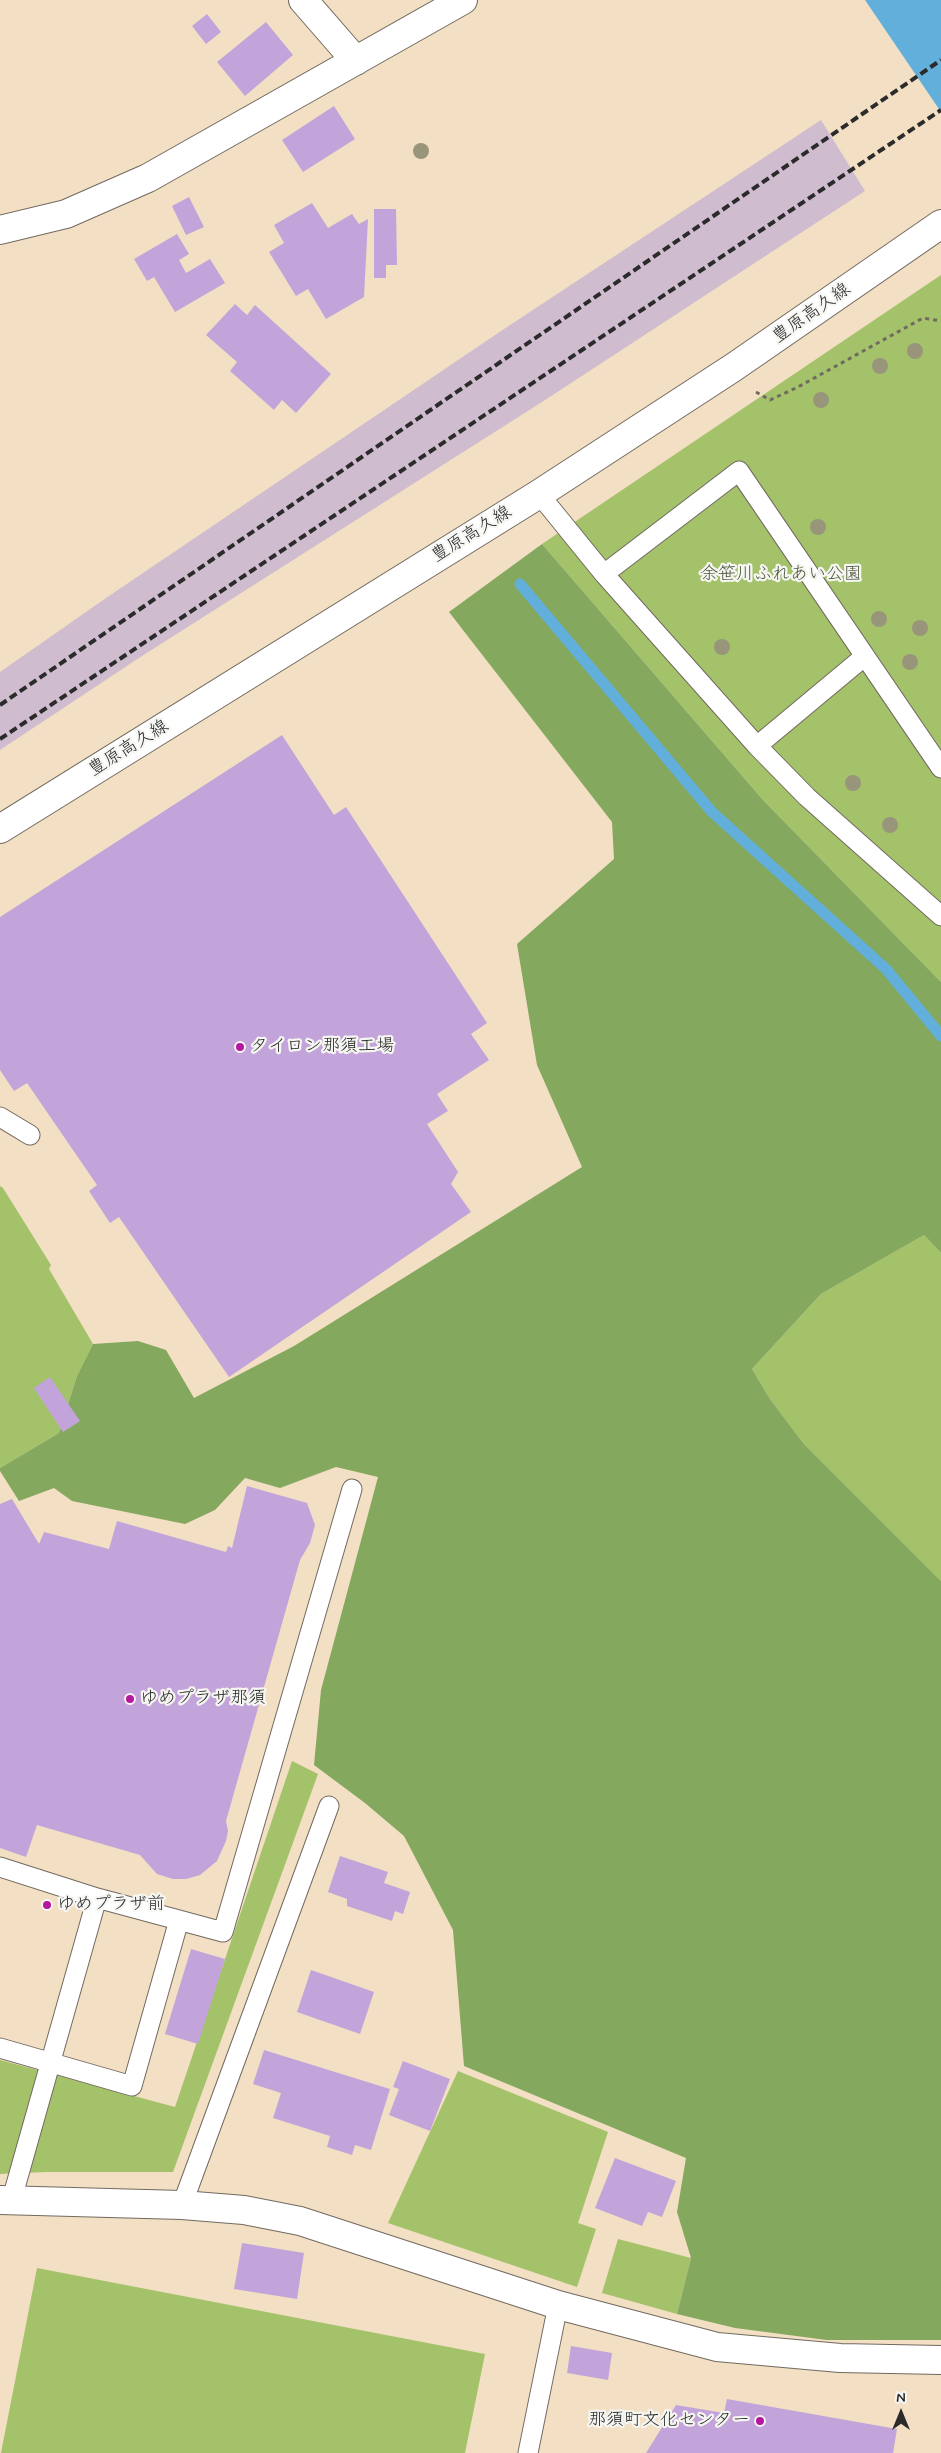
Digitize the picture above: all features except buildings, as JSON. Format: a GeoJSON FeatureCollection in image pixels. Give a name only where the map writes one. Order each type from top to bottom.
{"type":"FeatureCollection","features":[{"type":"Feature","properties":{"kind":"street"},"geometry":{"type":"LineString","coordinates":[[303,0],[356,61]]}},
{"type":"Feature","properties":{"kind":"street"},"geometry":{"type":"LineString","coordinates":[[0,230],[66,214],[148,178],[464,0]]}},
{"type":"Feature","properties":{"kind":"street","name":"豊原高久線"},"geometry":{"type":"LineString","coordinates":[[0,829],[538,494],[734,367],[938,226]]}},
{"type":"Feature","properties":{"kind":"street"},"geometry":{"type":"LineString","coordinates":[[5,2201],[182,2205],[244,2210],[300,2221],[558,2305],[717,2347],[840,2358],[941,2360]]}},
{"type":"Feature","properties":{"kind":"lane"},"geometry":{"type":"LineString","coordinates":[[604,574],[739,471],[941,768]]}},
{"type":"Feature","properties":{"kind":"lane"},"geometry":{"type":"LineString","coordinates":[[538,494],[604,574],[757,746],[807,797],[941,916]]}},
{"type":"Feature","properties":{"kind":"lane"},"geometry":{"type":"LineString","coordinates":[[757,746],[865,656]]}},
{"type":"Feature","properties":{"kind":"lane"},"geometry":{"type":"LineString","coordinates":[[0,1117],[30,1135]]}},
{"type":"Feature","properties":{"kind":"lane"},"geometry":{"type":"LineString","coordinates":[[0,1867],[97,1898],[223,1932],[352,1489]]}},
{"type":"Feature","properties":{"kind":"lane"},"geometry":{"type":"LineString","coordinates":[[182,2205],[329,1806]]}},
{"type":"Feature","properties":{"kind":"lane"},"geometry":{"type":"LineString","coordinates":[[5,2201],[50,2063],[97,1898]]}},
{"type":"Feature","properties":{"kind":"lane"},"geometry":{"type":"LineString","coordinates":[[0,2048],[132,2086],[179,1920]]}},
{"type":"Feature","properties":{"kind":"lane"},"geometry":{"type":"LineString","coordinates":[[528,2453],[558,2305]]}},
{"type":"Feature","properties":{"kind":"path"},"geometry":{"type":"LineString","coordinates":[[734,367],[753,390],[770,400],[798,387],[923,318],[941,321]]}},
{"type":"Feature","properties":{"kind":"shaded area"},"geometry":{"type":"Polygon","coordinates":[[[821,120],[865,191],[542,402],[142,656],[0,750],[0,672],[106,598],[501,331],[821,120]]]}},
{"type":"Feature","properties":{"kind":"green space","name":"余笹川ふれあい公園"},"geometry":{"type":"Polygon","coordinates":[[[941,275],[941,982],[763,800],[542,544],[941,275]]]}},
{"type":"Feature","properties":{"kind":"green space"},"geometry":{"type":"Polygon","coordinates":[[[542,544],[763,800],[941,982],[941,1253],[924,1235],[821,1294],[752,1369],[770,1399],[804,1444],[941,1581],[941,2340],[827,2340],[735,2328],[677,2314],[691,2258],[677,2212],[686,2158],[464,2066],[453,1930],[404,1836],[365,1803],[314,1765],[321,1690],[378,1477],[336,1467],[280,1488],[245,1478],[215,1510],[185,1524],[72,1501],[54,1488],[19,1501],[0,1471],[0,1468],[59,1433],[77,1376],[93,1344],[138,1341],[166,1350],[194,1398],[294,1346],[582,1167],[537,1065],[517,944],[614,859],[612,822],[449,612],[542,544]]]}},
{"type":"Feature","properties":{"kind":"green space"},"geometry":{"type":"Polygon","coordinates":[[[0,1186],[51,1265],[49,1269],[93,1344],[77,1376],[59,1433],[0,1468],[0,1186]]]}},
{"type":"Feature","properties":{"kind":"green space"},"geometry":{"type":"Polygon","coordinates":[[[924,1235],[941,1253],[941,1581],[804,1444],[770,1399],[752,1369],[821,1294],[924,1235]]]}},
{"type":"Feature","properties":{"kind":"green space"},"geometry":{"type":"Polygon","coordinates":[[[292,1761],[318,1774],[173,2172],[0,2174],[0,2060],[175,2107],[292,1761]]]}},
{"type":"Feature","properties":{"kind":"green space"},"geometry":{"type":"Polygon","coordinates":[[[458,2071],[608,2132],[578,2223],[596,2229],[577,2287],[388,2223],[458,2071]]]}},
{"type":"Feature","properties":{"kind":"green space"},"geometry":{"type":"Polygon","coordinates":[[[618,2239],[691,2258],[677,2314],[602,2293],[618,2239]]]}},
{"type":"Feature","properties":{"kind":"green space"},"geometry":{"type":"Polygon","coordinates":[[[37,2268],[485,2354],[465,2453],[1,2453],[37,2268]]]}},
{"type":"Feature","properties":{"kind":"water"},"geometry":{"type":"Polygon","coordinates":[[[865,0],[941,0],[941,112],[865,0]]]}},
{"type":"Feature","properties":{"kind":"waterway"},"geometry":{"type":"LineString","coordinates":[[520,584],[712,812],[886,969],[941,1036]]}},
{"type":"Feature","properties":{"kind":"railway"},"geometry":{"type":"LineString","coordinates":[[0,705],[941,60]]}},
{"type":"Feature","properties":{"kind":"railway"},"geometry":{"type":"LineString","coordinates":[[0,739],[941,110]]}},
{"type":"Feature","properties":{"kind":"place","name":"タイロン那須工場"},"geometry":{"type":"Point","coordinates":[240,1047]}},
{"type":"Feature","properties":{"kind":"place","name":"ゆめプラザ那須"},"geometry":{"type":"Point","coordinates":[130,1699]}},
{"type":"Feature","properties":{"kind":"place","name":"ゆめプラザ前"},"geometry":{"type":"Point","coordinates":[47,1905]}},
{"type":"Feature","properties":{"kind":"place","name":"那須町文化センター"},"geometry":{"type":"Point","coordinates":[760,2421]}}]}
